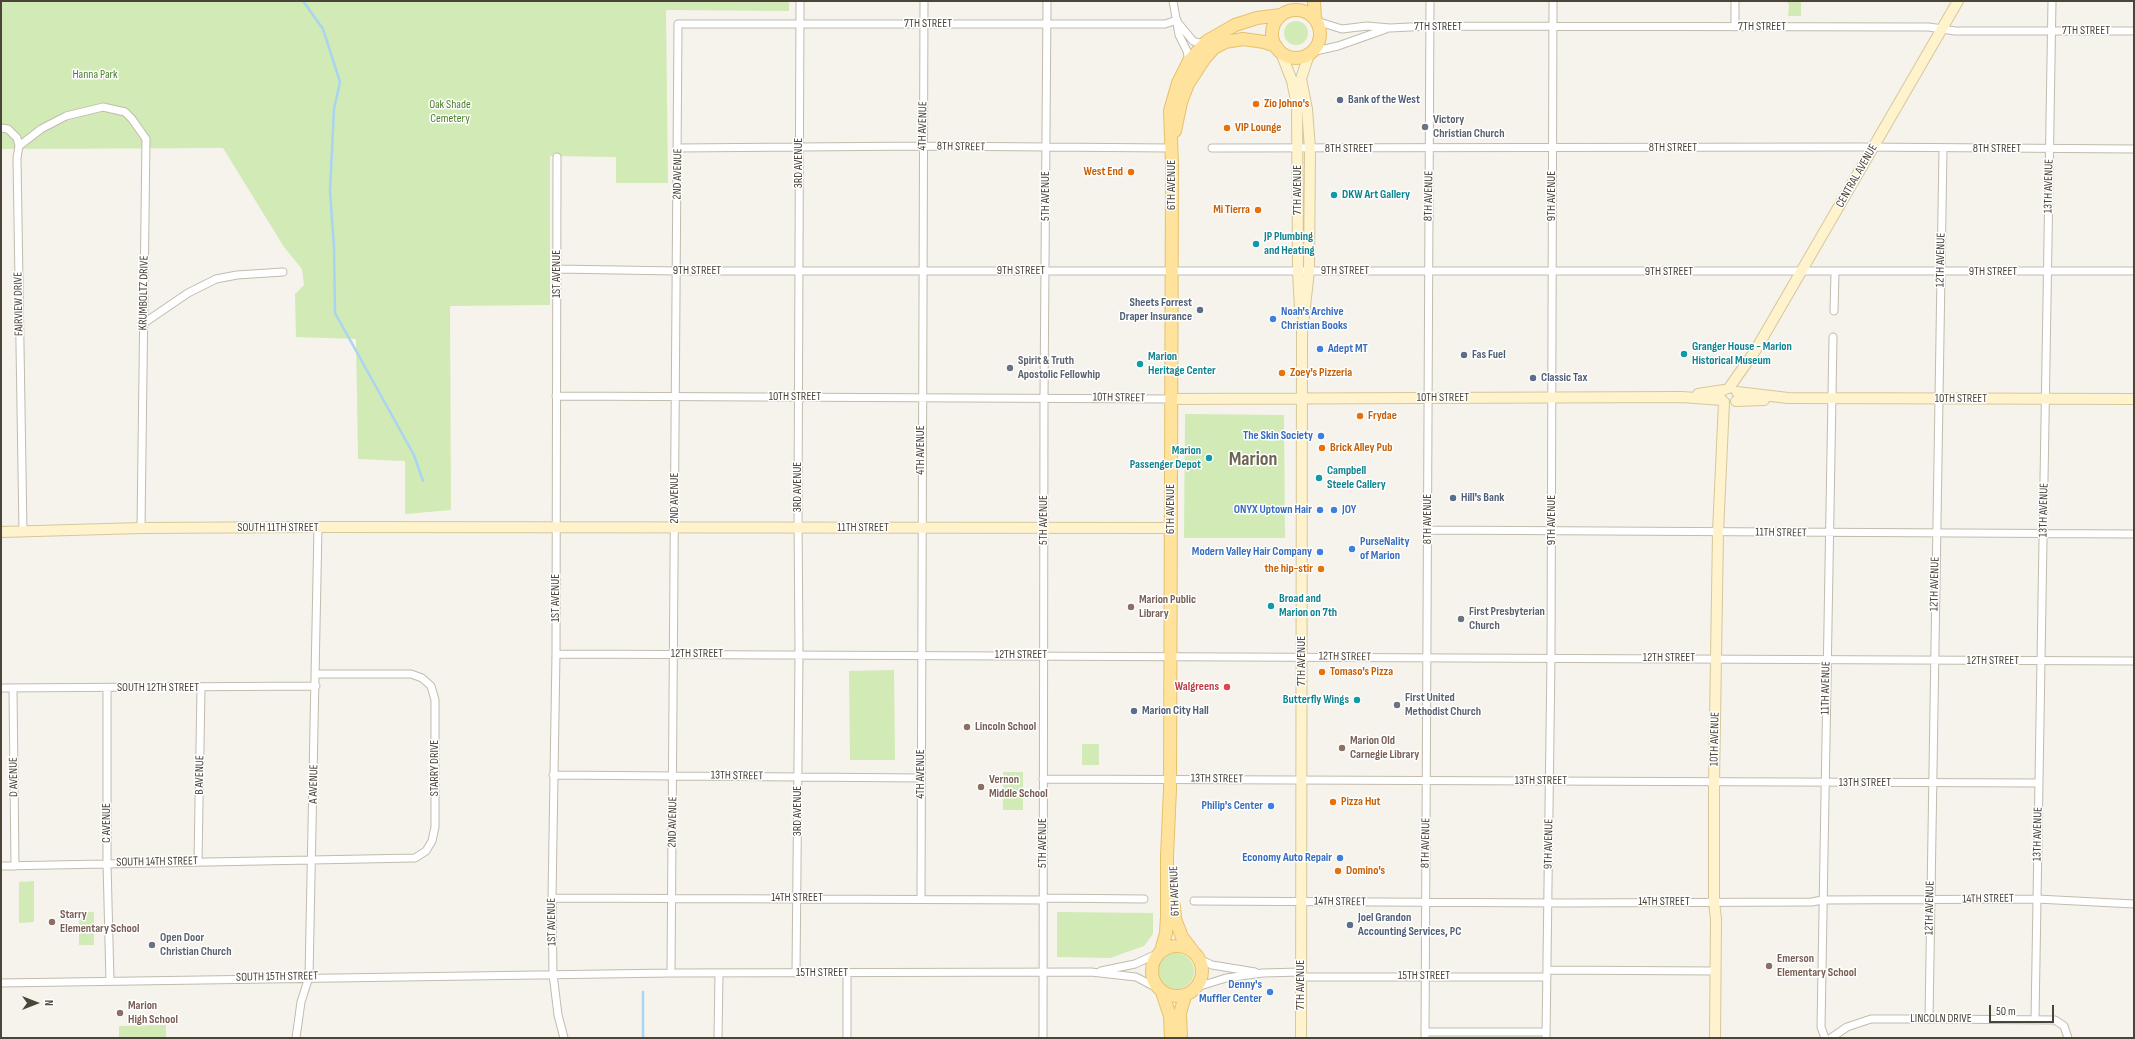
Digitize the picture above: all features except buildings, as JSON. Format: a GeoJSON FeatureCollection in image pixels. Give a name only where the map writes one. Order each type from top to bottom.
{"type":"FeatureCollection","features":[{"type":"Feature","properties":{"kind":"main road"},"geometry":{"type":"LineString","coordinates":[[1289,1],[1279,15],[1273,32],[1278,48],[1287,55],[1296,57],[1310,53],[1316,46],[1320,36],[1316,20],[1314,1]]}},
{"type":"Feature","properties":{"kind":"main road"},"geometry":{"type":"LineString","coordinates":[[1279,15],[1296,1]]}},
{"type":"Feature","properties":{"kind":"main road"},"geometry":{"type":"LineString","coordinates":[[1189,61],[1207,41],[1235,25],[1256,18],[1300,10],[1316,20]]}},
{"type":"Feature","properties":{"kind":"main road","name":"6TH AVENUE"},"geometry":{"type":"LineString","coordinates":[[1172,148],[1181,102],[1188,84],[1205,58],[1218,45],[1234,40],[1257,40],[1278,48]]}},
{"type":"Feature","properties":{"kind":"main road","name":"6TH AVENUE"},"geometry":{"type":"LineString","coordinates":[[1160,952],[1166,932],[1170,778],[1170,399],[1172,148],[1170,111],[1178,84],[1189,61]]}},
{"type":"Feature","properties":{"kind":"main road","name":"6TH AVENUE"},"geometry":{"type":"LineString","coordinates":[[1169,823],[1173,860],[1175,919],[1182,937],[1197,957]]}},
{"type":"Feature","properties":{"kind":"main road"},"geometry":{"type":"LineString","coordinates":[[1171,1038],[1170,1016],[1161,991],[1154,982],[1152,965],[1160,952],[1167,948],[1179,946],[1191,950],[1197,957],[1202,976],[1197,987],[1186,996],[1180,1013],[1181,1038]]}},
{"type":"Feature","properties":{"kind":"main road"},"geometry":{"type":"LineString","coordinates":[[1161,991],[1176,997],[1186,996]]}},
{"type":"Feature","properties":{"kind":"street","name":"3RD AVENUE"},"geometry":{"type":"LineString","coordinates":[[796,973],[799,654],[798,397],[800,1]]}},
{"type":"Feature","properties":{"kind":"street","name":"4TH AVENUE"},"geometry":{"type":"LineString","coordinates":[[921,899],[921,528],[924,1]]}},
{"type":"Feature","properties":{"kind":"street","name":"5TH AVENUE"},"geometry":{"type":"LineString","coordinates":[[1043,1038],[1043,655],[1047,1]]}},
{"type":"Feature","properties":{"kind":"street"},"geometry":{"type":"LineString","coordinates":[[1173,1],[1179,35],[1187,51],[1189,61]]}},
{"type":"Feature","properties":{"kind":"street","name":"8TH AVENUE"},"geometry":{"type":"LineString","coordinates":[[1425,1035],[1430,1]]}},
{"type":"Feature","properties":{"kind":"street","name":"9TH AVENUE"},"geometry":{"type":"LineString","coordinates":[[1546,1035],[1552,658],[1553,1]]}},
{"type":"Feature","properties":{"kind":"street"},"geometry":{"type":"LineString","coordinates":[[1735,1],[1735,27]]}},
{"type":"Feature","properties":{"kind":"street","name":"CENTRAL AVENUE"},"geometry":{"type":"LineString","coordinates":[[1730,396],[1747,370],[1755,351],[1958,1]]}},
{"type":"Feature","properties":{"kind":"street","name":"13TH AVENUE"},"geometry":{"type":"LineString","coordinates":[[2035,1020],[2052,1]]}},
{"type":"Feature","properties":{"kind":"street","name":"7TH STREET"},"geometry":{"type":"LineString","coordinates":[[678,24],[800,23],[1047,25],[1165,24],[1177,20]]}},
{"type":"Feature","properties":{"kind":"street"},"geometry":{"type":"LineString","coordinates":[[1177,20],[1182,30],[1193,41],[1199,43],[1207,41]]}},
{"type":"Feature","properties":{"kind":"street","name":"7TH STREET"},"geometry":{"type":"LineString","coordinates":[[1316,20],[1342,29],[1367,26],[1390,28],[1430,26],[1929,28],[2134,31]]}},
{"type":"Feature","properties":{"kind":"street","name":"2ND AVENUE"},"geometry":{"type":"LineString","coordinates":[[671,973],[674,775],[678,24]]}},
{"type":"Feature","properties":{"kind":"street","name":"7TH STREET"},"geometry":{"type":"LineString","coordinates":[[1310,53],[1338,46],[1390,28]]}},
{"type":"Feature","properties":{"kind":"street","name":"7TH AVENUE"},"geometry":{"type":"LineString","coordinates":[[1278,48],[1295,94],[1298,149],[1298,271],[1302,333],[1301,1038]]}},
{"type":"Feature","properties":{"kind":"street","name":"7TH AVENUE"},"geometry":{"type":"LineString","coordinates":[[1302,333],[1309,271],[1310,149],[1307,109],[1301,80],[1310,53]]}},
{"type":"Feature","properties":{"kind":"street","name":"KRUMBOLTZ DRIVE"},"geometry":{"type":"LineString","coordinates":[[19,146],[41,129],[66,116],[103,107],[119,110],[132,119],[146,139],[141,528]]}},
{"type":"Feature","properties":{"kind":"street"},"geometry":{"type":"LineString","coordinates":[[1,128],[8,129],[17,138],[19,146]]}},
{"type":"Feature","properties":{"kind":"street","name":"FAIRVIEW DRIVE"},"geometry":{"type":"LineString","coordinates":[[19,146],[17,158],[23,532]]}},
{"type":"Feature","properties":{"kind":"street","name":"8TH STREET"},"geometry":{"type":"LineString","coordinates":[[678,148],[923,146],[1172,148]]}},
{"type":"Feature","properties":{"kind":"street","name":"8TH STREET"},"geometry":{"type":"LineString","coordinates":[[1212,148],[2134,149]]}},
{"type":"Feature","properties":{"kind":"street","name":"12TH AVENUE"},"geometry":{"type":"LineString","coordinates":[[1929,1019],[1943,149]]}},
{"type":"Feature","properties":{"kind":"street","name":"1ST AVENUE"},"geometry":{"type":"LineString","coordinates":[[557,157],[555,528],[556,654],[552,898],[553,974],[558,1015],[564,1038]]}},
{"type":"Feature","properties":{"kind":"street","name":"9TH STREET"},"geometry":{"type":"LineString","coordinates":[[557,269],[677,271],[923,270],[1835,273],[2134,271]]}},
{"type":"Feature","properties":{"kind":"street"},"geometry":{"type":"LineString","coordinates":[[144,323],[188,293],[216,279],[237,275],[284,272]]}},
{"type":"Feature","properties":{"kind":"street"},"geometry":{"type":"LineString","coordinates":[[1834,311],[1835,273]]}},
{"type":"Feature","properties":{"kind":"street","name":"11TH AVENUE"},"geometry":{"type":"LineString","coordinates":[[1825,1038],[1820,1027],[1833,337]]}},
{"type":"Feature","properties":{"kind":"street","name":"10TH STREET"},"geometry":{"type":"LineString","coordinates":[[556,396],[1170,399],[1730,396],[1788,398],[2134,399]]}},
{"type":"Feature","properties":{"kind":"street","name":"10TH AVENUE"},"geometry":{"type":"LineString","coordinates":[[1715,1038],[1716,919],[1714,902],[1714,783],[1718,532],[1723,440],[1730,396]]}},
{"type":"Feature","properties":{"kind":"street","name":"A AVENUE"},"geometry":{"type":"LineString","coordinates":[[296,1038],[301,1002],[308,977],[316,686],[318,527]]}},
{"type":"Feature","properties":{"kind":"street","name":"SOUTH 11TH STREET"},"geometry":{"type":"LineString","coordinates":[[1,532],[141,528],[555,528]]}},
{"type":"Feature","properties":{"kind":"street","name":"11TH STREET"},"geometry":{"type":"LineString","coordinates":[[555,528],[1171,528]]}},
{"type":"Feature","properties":{"kind":"street","name":"11TH STREET"},"geometry":{"type":"LineString","coordinates":[[1428,530],[2134,534]]}},
{"type":"Feature","properties":{"kind":"street","name":"12TH STREET"},"geometry":{"type":"LineString","coordinates":[[556,654],[1302,656],[2134,661]]}},
{"type":"Feature","properties":{"kind":"street","name":"STARRY DRIVE"},"geometry":{"type":"LineString","coordinates":[[312,860],[415,858],[426,851],[432,841],[436,827],[436,700],[431,686],[422,678],[411,674],[316,674]]}},
{"type":"Feature","properties":{"kind":"street","name":"SOUTH 12TH STREET"},"geometry":{"type":"LineString","coordinates":[[1,688],[201,688],[316,686]]}},
{"type":"Feature","properties":{"kind":"street","name":"C AVENUE"},"geometry":{"type":"LineString","coordinates":[[107,688],[107,863],[110,981]]}},
{"type":"Feature","properties":{"kind":"street","name":"B AVENUE"},"geometry":{"type":"LineString","coordinates":[[198,861],[201,688]]}},
{"type":"Feature","properties":{"kind":"street","name":"D AVENUE"},"geometry":{"type":"LineString","coordinates":[[13,689],[15,866]]}},
{"type":"Feature","properties":{"kind":"street","name":"13TH STREET"},"geometry":{"type":"LineString","coordinates":[[553,775],[921,778]]}},
{"type":"Feature","properties":{"kind":"street","name":"13TH STREET"},"geometry":{"type":"LineString","coordinates":[[1043,779],[1170,778],[1714,783],[2039,783]]}},
{"type":"Feature","properties":{"kind":"street","name":"SOUTH 14TH STREET"},"geometry":{"type":"LineString","coordinates":[[1,866],[312,860]]}},
{"type":"Feature","properties":{"kind":"street","name":"14TH STREET"},"geometry":{"type":"LineString","coordinates":[[552,898],[1144,899]]}},
{"type":"Feature","properties":{"kind":"street","name":"14TH STREET"},"geometry":{"type":"LineString","coordinates":[[1194,901],[1549,903],[2037,899],[2134,904]]}},
{"type":"Feature","properties":{"kind":"street","name":"15TH STREET"},"geometry":{"type":"LineString","coordinates":[[553,974],[1043,974],[1091,972],[1135,964],[1160,952]]}},
{"type":"Feature","properties":{"kind":"street","name":"15TH STREET"},"geometry":{"type":"LineString","coordinates":[[1197,957],[1212,965],[1263,973],[1301,975],[1425,976],[1716,971]]}},
{"type":"Feature","properties":{"kind":"street","name":"15TH STREET"},"geometry":{"type":"LineString","coordinates":[[1091,972],[1136,977],[1161,991]]}},
{"type":"Feature","properties":{"kind":"street"},"geometry":{"type":"LineString","coordinates":[[718,973],[718,1038]]}},
{"type":"Feature","properties":{"kind":"street"},"geometry":{"type":"LineString","coordinates":[[847,973],[847,1038]]}},
{"type":"Feature","properties":{"kind":"street","name":"15TH STREET"},"geometry":{"type":"LineString","coordinates":[[1197,987],[1226,978],[1263,973]]}},
{"type":"Feature","properties":{"kind":"street","name":"SOUTH 15TH STREET"},"geometry":{"type":"LineString","coordinates":[[1,983],[553,974]]}},
{"type":"Feature","properties":{"kind":"street","name":"LINCOLN DRIVE"},"geometry":{"type":"LineString","coordinates":[[1831,1038],[1847,1028],[1871,1019],[1929,1019],[2055,1020],[2064,1026],[2068,1038]]}},
{"type":"Feature","properties":{"kind":"street"},"geometry":{"type":"LineString","coordinates":[[1425,1035],[1546,1035]]}},
{"type":"Feature","properties":{"kind":"green space"},"geometry":{"type":"Polygon","coordinates":[[[1,1],[789,1],[789,11],[666,10],[668,183],[616,183],[616,157],[550,156],[550,305],[450,306],[451,510],[405,514],[405,461],[358,459],[356,339],[296,337],[295,294],[304,285],[302,269],[284,247],[223,148],[1,149],[1,1]]]}},
{"type":"Feature","properties":{"kind":"green space"},"geometry":{"type":"Polygon","coordinates":[[[1787,1],[1801,1],[1801,16],[1788,16],[1789,5],[1787,1]]]}},
{"type":"Feature","properties":{"kind":"green space"},"geometry":{"type":"Polygon","coordinates":[[[1296,21],[1301,22],[1307,28],[1307,38],[1301,44],[1296,45],[1291,44],[1285,38],[1284,33],[1285,28],[1291,22],[1296,21]]]}},
{"type":"Feature","properties":{"kind":"green space"},"geometry":{"type":"Polygon","coordinates":[[[1185,414],[1284,415],[1285,538],[1184,538],[1185,414]]]}},
{"type":"Feature","properties":{"kind":"green space"},"geometry":{"type":"Polygon","coordinates":[[[894,670],[895,760],[850,760],[849,671],[894,670]]]}},
{"type":"Feature","properties":{"kind":"green space"},"geometry":{"type":"Polygon","coordinates":[[[1082,744],[1099,744],[1099,765],[1082,765],[1082,744]]]}},
{"type":"Feature","properties":{"kind":"green space"},"geometry":{"type":"Polygon","coordinates":[[[1003,772],[1023,772],[1023,810],[1003,810],[1003,772]]]}},
{"type":"Feature","properties":{"kind":"green space"},"geometry":{"type":"Polygon","coordinates":[[[34,881],[34,922],[19,923],[19,882],[34,881]]]}},
{"type":"Feature","properties":{"kind":"green space"},"geometry":{"type":"Polygon","coordinates":[[[79,912],[94,912],[94,945],[79,945],[79,912]]]}},
{"type":"Feature","properties":{"kind":"green space"},"geometry":{"type":"Polygon","coordinates":[[[1057,912],[1153,913],[1153,934],[1144,946],[1110,958],[1057,957],[1057,912]]]}},
{"type":"Feature","properties":{"kind":"green space"},"geometry":{"type":"Polygon","coordinates":[[[1176,953],[1186,956],[1191,961],[1194,971],[1191,981],[1186,986],[1176,989],[1166,986],[1161,981],[1158,971],[1161,961],[1166,956],[1176,953]]]}},
{"type":"Feature","properties":{"kind":"green space"},"geometry":{"type":"Polygon","coordinates":[[[166,1025],[166,1038],[119,1038],[119,1026],[166,1025]]]}},
{"type":"Feature","properties":{"kind":"waterway"},"geometry":{"type":"LineString","coordinates":[[303,1],[323,29],[340,82],[334,109],[330,191],[334,247],[335,313],[414,455],[423,481]]}},
{"type":"Feature","properties":{"kind":"waterway"},"geometry":{"type":"LineString","coordinates":[[643,992],[643,1038]]}},
{"type":"Feature","properties":{"kind":"place","name":"Bank of the West"},"geometry":{"type":"Point","coordinates":[1340,100]}},
{"type":"Feature","properties":{"kind":"place","name":"Zio Johno's"},"geometry":{"type":"Point","coordinates":[1256,104]}},
{"type":"Feature","properties":{"kind":"place","name":"Victory Christian Church"},"geometry":{"type":"Point","coordinates":[1425,127]}},
{"type":"Feature","properties":{"kind":"place","name":"VIP Lounge"},"geometry":{"type":"Point","coordinates":[1227,128]}},
{"type":"Feature","properties":{"kind":"place","name":"West End"},"geometry":{"type":"Point","coordinates":[1131,172]}},
{"type":"Feature","properties":{"kind":"place","name":"DKW Art Gallery"},"geometry":{"type":"Point","coordinates":[1334,195]}},
{"type":"Feature","properties":{"kind":"place","name":"Mi Tierra"},"geometry":{"type":"Point","coordinates":[1258,210]}},
{"type":"Feature","properties":{"kind":"place","name":"JP Plumbing and Heating"},"geometry":{"type":"Point","coordinates":[1256,244]}},
{"type":"Feature","properties":{"kind":"place","name":"Sheets Forrest Draper Insurance"},"geometry":{"type":"Point","coordinates":[1200,310]}},
{"type":"Feature","properties":{"kind":"place","name":"Noah's Archive Christian Books"},"geometry":{"type":"Point","coordinates":[1273,319]}},
{"type":"Feature","properties":{"kind":"place","name":"Adept MT"},"geometry":{"type":"Point","coordinates":[1320,349]}},
{"type":"Feature","properties":{"kind":"place","name":"Granger House - Marion Historical Museum"},"geometry":{"type":"Point","coordinates":[1684,354]}},
{"type":"Feature","properties":{"kind":"place","name":"Fas Fuel"},"geometry":{"type":"Point","coordinates":[1464,355]}},
{"type":"Feature","properties":{"kind":"place","name":"Marion Heritage Center"},"geometry":{"type":"Point","coordinates":[1140,364]}},
{"type":"Feature","properties":{"kind":"place","name":"Spirit & Truth Apostolic Fellowhip"},"geometry":{"type":"Point","coordinates":[1010,368]}},
{"type":"Feature","properties":{"kind":"place","name":"Zoey's Pizzeria"},"geometry":{"type":"Point","coordinates":[1282,373]}},
{"type":"Feature","properties":{"kind":"place","name":"Classic Tax"},"geometry":{"type":"Point","coordinates":[1533,378]}},
{"type":"Feature","properties":{"kind":"place","name":"Frydae"},"geometry":{"type":"Point","coordinates":[1360,416]}},
{"type":"Feature","properties":{"kind":"place","name":"The Skin Society"},"geometry":{"type":"Point","coordinates":[1321,436]}},
{"type":"Feature","properties":{"kind":"place","name":"Brick Alley Pub"},"geometry":{"type":"Point","coordinates":[1322,448]}},
{"type":"Feature","properties":{"kind":"place","name":"Marion Passenger Depot"},"geometry":{"type":"Point","coordinates":[1209,458]}},
{"type":"Feature","properties":{"kind":"place","name":"Campbell Steele Callery"},"geometry":{"type":"Point","coordinates":[1319,478]}},
{"type":"Feature","properties":{"kind":"place","name":"Hill's Bank"},"geometry":{"type":"Point","coordinates":[1453,498]}},
{"type":"Feature","properties":{"kind":"place","name":"ONYX Uptown Hair"},"geometry":{"type":"Point","coordinates":[1320,510]}},
{"type":"Feature","properties":{"kind":"place","name":"JOY"},"geometry":{"type":"Point","coordinates":[1334,510]}},
{"type":"Feature","properties":{"kind":"place","name":"PurseNality of Marion"},"geometry":{"type":"Point","coordinates":[1352,549]}},
{"type":"Feature","properties":{"kind":"place","name":"Modern Valley Hair Company"},"geometry":{"type":"Point","coordinates":[1320,552]}},
{"type":"Feature","properties":{"kind":"place","name":"the hip-stir"},"geometry":{"type":"Point","coordinates":[1321,569]}},
{"type":"Feature","properties":{"kind":"place","name":"Broad and Marion on 7th"},"geometry":{"type":"Point","coordinates":[1271,606]}},
{"type":"Feature","properties":{"kind":"place","name":"Marion Public Library"},"geometry":{"type":"Point","coordinates":[1131,607]}},
{"type":"Feature","properties":{"kind":"place","name":"First Presbyterian Church"},"geometry":{"type":"Point","coordinates":[1461,619]}},
{"type":"Feature","properties":{"kind":"place","name":"Tomaso's Pizza"},"geometry":{"type":"Point","coordinates":[1322,672]}},
{"type":"Feature","properties":{"kind":"place","name":"Walgreens"},"geometry":{"type":"Point","coordinates":[1227,687]}},
{"type":"Feature","properties":{"kind":"place","name":"Butterfly Wings"},"geometry":{"type":"Point","coordinates":[1357,700]}},
{"type":"Feature","properties":{"kind":"place","name":"First United Methodist Church"},"geometry":{"type":"Point","coordinates":[1397,705]}},
{"type":"Feature","properties":{"kind":"place","name":"Marion City Hall"},"geometry":{"type":"Point","coordinates":[1134,711]}},
{"type":"Feature","properties":{"kind":"place","name":"Lincoln School"},"geometry":{"type":"Point","coordinates":[967,727]}},
{"type":"Feature","properties":{"kind":"place","name":"Marion Old Carnegie Library"},"geometry":{"type":"Point","coordinates":[1342,748]}},
{"type":"Feature","properties":{"kind":"place","name":"Vernon Middle School"},"geometry":{"type":"Point","coordinates":[981,787]}},
{"type":"Feature","properties":{"kind":"place","name":"Pizza Hut"},"geometry":{"type":"Point","coordinates":[1333,802]}},
{"type":"Feature","properties":{"kind":"place","name":"Philip's Center"},"geometry":{"type":"Point","coordinates":[1271,806]}},
{"type":"Feature","properties":{"kind":"place","name":"Economy Auto Repair"},"geometry":{"type":"Point","coordinates":[1340,858]}},
{"type":"Feature","properties":{"kind":"place","name":"Domino's"},"geometry":{"type":"Point","coordinates":[1338,871]}},
{"type":"Feature","properties":{"kind":"place","name":"Starry Elementary School"},"geometry":{"type":"Point","coordinates":[52,922]}},
{"type":"Feature","properties":{"kind":"place","name":"Joel Grandon Accounting Services, PC"},"geometry":{"type":"Point","coordinates":[1350,925]}},
{"type":"Feature","properties":{"kind":"place","name":"Open Door Christian Church"},"geometry":{"type":"Point","coordinates":[152,945]}},
{"type":"Feature","properties":{"kind":"place","name":"Emerson Elementary School"},"geometry":{"type":"Point","coordinates":[1769,966]}},
{"type":"Feature","properties":{"kind":"place","name":"Denny's Muffler Center"},"geometry":{"type":"Point","coordinates":[1270,992]}},
{"type":"Feature","properties":{"kind":"place","name":"Marion High School"},"geometry":{"type":"Point","coordinates":[120,1013]}},
{"type":"Feature","properties":{"kind":"district","name":"Marion"},"geometry":{"type":"Point","coordinates":[1253,460]}},
{"type":"Feature","properties":{"kind":"park label","name":"Hanna Park"},"geometry":{"type":"Point","coordinates":[95,75]}},
{"type":"Feature","properties":{"kind":"park label","name":"Oak Shade Cemetery"},"geometry":{"type":"Point","coordinates":[450,112]}}]}
